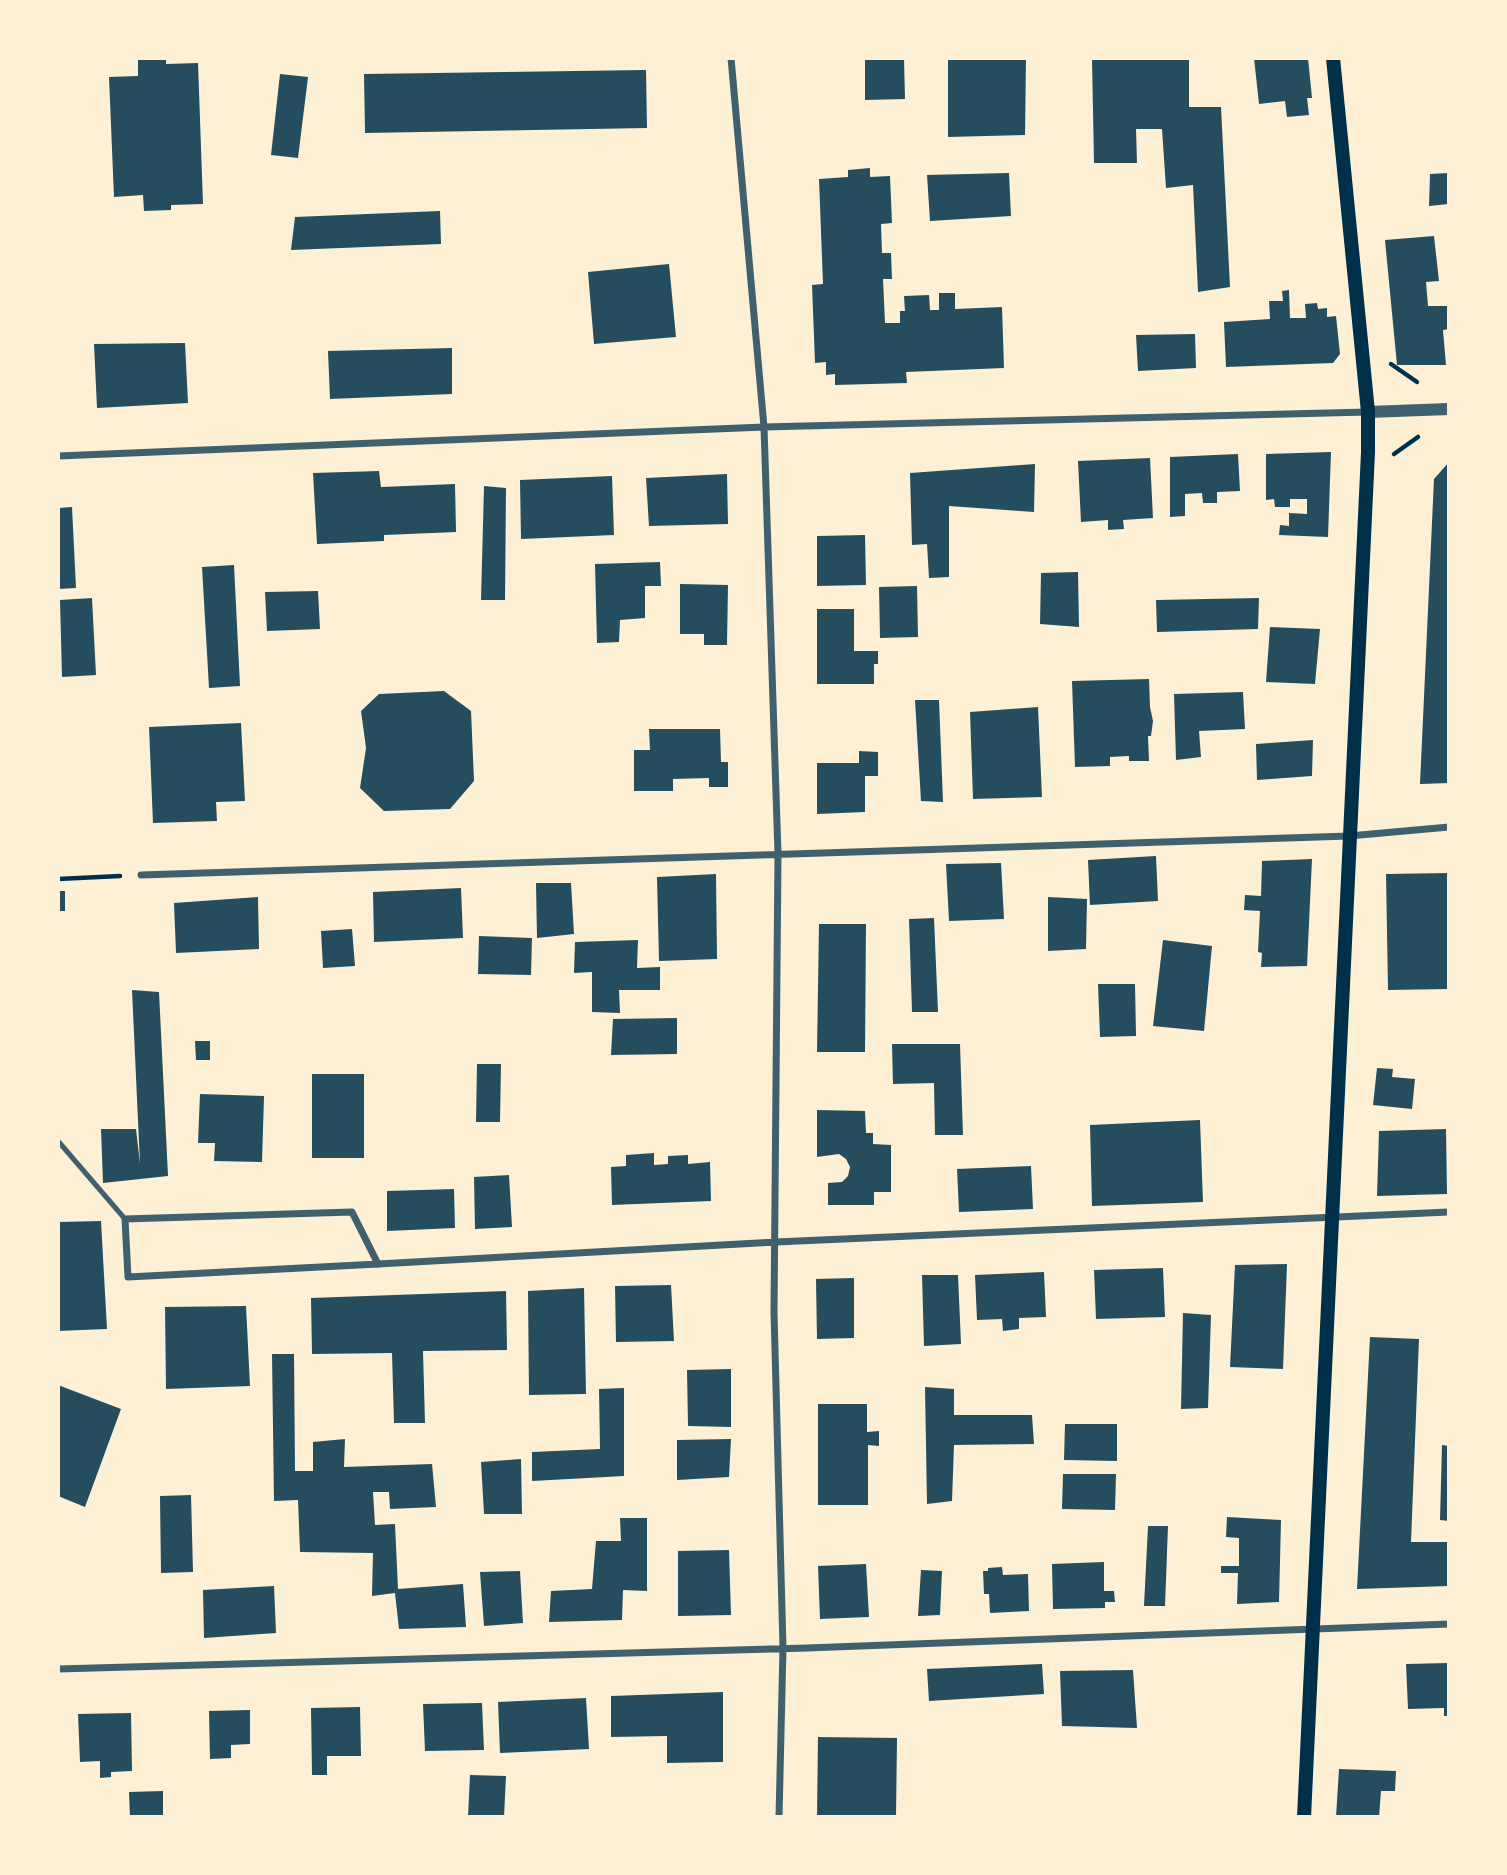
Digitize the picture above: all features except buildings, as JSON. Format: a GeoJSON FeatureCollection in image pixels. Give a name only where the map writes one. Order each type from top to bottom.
{"type":"FeatureCollection","features":[{"type":"Feature","properties":{"kind":"main road"},"geometry":{"type":"LineString","coordinates":[[1304,1817],[1368,452],[1368,412],[1334,58]]}},
{"type":"Feature","properties":{"kind":"street"},"geometry":{"type":"LineString","coordinates":[[731,58],[764,427],[778,854],[774,1312],[783,1648],[779,1817]]}},
{"type":"Feature","properties":{"kind":"street"},"geometry":{"type":"LineString","coordinates":[[58,456],[764,427],[1449,409]]}},
{"type":"Feature","properties":{"kind":"street"},"geometry":{"type":"LineString","coordinates":[[141,875],[1349,836],[1449,827]]}},
{"type":"Feature","properties":{"kind":"street"},"geometry":{"type":"LineString","coordinates":[[377,1264],[352,1212],[125,1219],[128,1277],[377,1264],[776,1242],[1449,1212]]}},
{"type":"Feature","properties":{"kind":"street"},"geometry":{"type":"LineString","coordinates":[[58,1669],[783,1648],[1449,1624]]}},
{"type":"Feature","properties":{"kind":"lane"},"geometry":{"type":"LineString","coordinates":[[58,1141],[125,1219]]}},
{"type":"Feature","properties":{"kind":"path"},"geometry":{"type":"LineString","coordinates":[[1391,364],[1417,382]]}},
{"type":"Feature","properties":{"kind":"path"},"geometry":{"type":"LineString","coordinates":[[1394,454],[1418,437]]}},
{"type":"Feature","properties":{"kind":"path"},"geometry":{"type":"LineString","coordinates":[[58,879],[141,875]]}}]}
